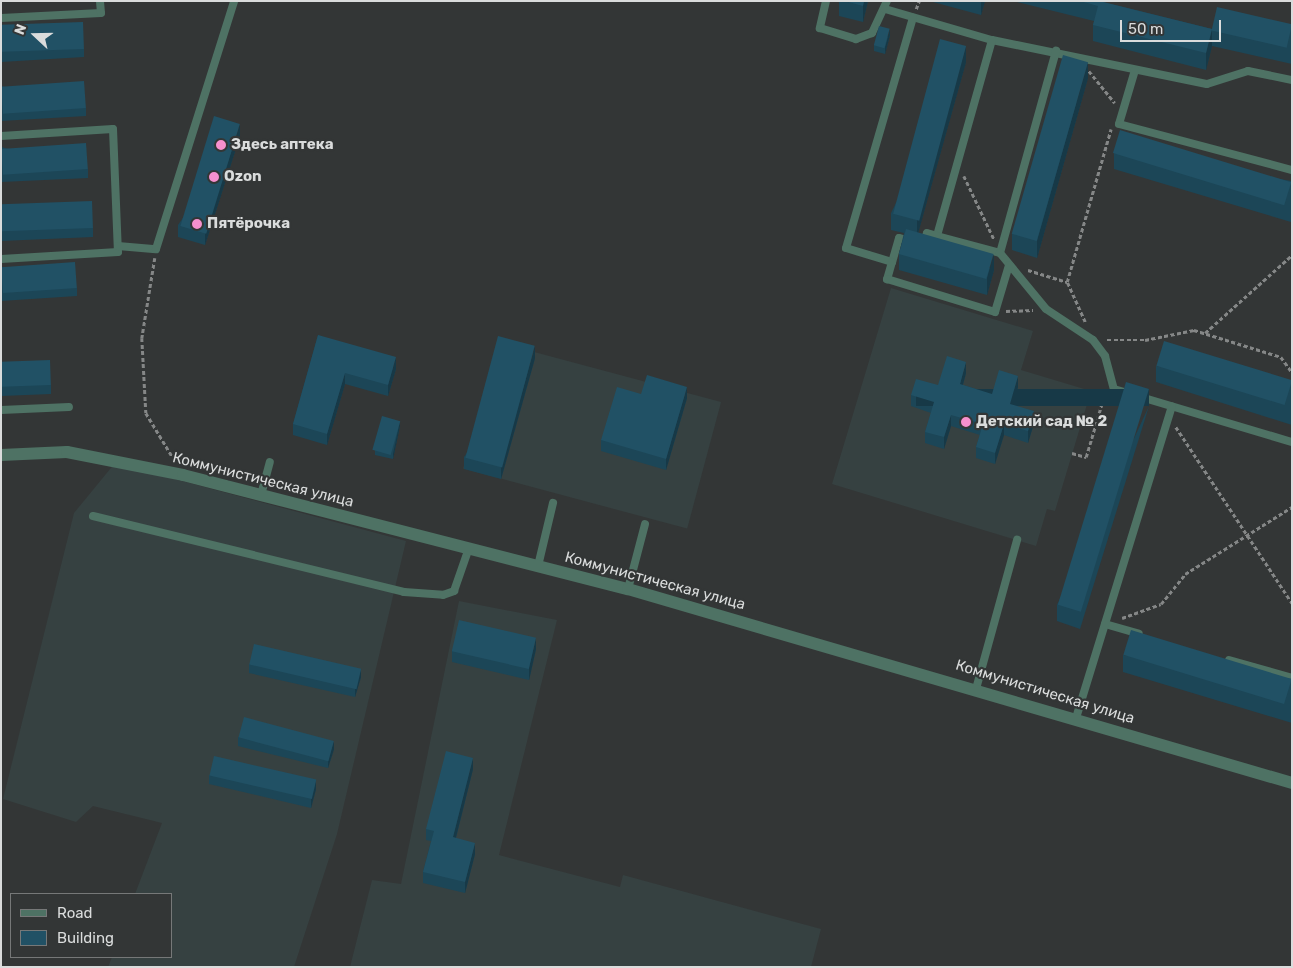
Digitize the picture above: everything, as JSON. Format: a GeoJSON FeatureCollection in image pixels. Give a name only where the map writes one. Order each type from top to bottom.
{"type":"FeatureCollection","features":[{"type":"Feature","properties":{"kind":"street","name":"Коммунистическая улица"},"geometry":{"type":"LineString","coordinates":[[1,455],[67,452],[183,475],[628,589],[1076,718],[1292,783]]}},
{"type":"Feature","properties":{"kind":"lane"},"geometry":{"type":"LineString","coordinates":[[1,18],[101,13],[100,1]]}},
{"type":"Feature","properties":{"kind":"lane"},"geometry":{"type":"LineString","coordinates":[[118,246],[156,249],[234,1]]}},
{"type":"Feature","properties":{"kind":"lane"},"geometry":{"type":"LineString","coordinates":[[826,1],[820,28],[856,39],[872,33],[886,5],[913,18],[992,40],[1056,51],[1135,70],[1206,84],[1248,71],[1292,80]]}},
{"type":"Feature","properties":{"kind":"lane"},"geometry":{"type":"LineString","coordinates":[[892,262],[846,248],[913,18]]}},
{"type":"Feature","properties":{"kind":"lane"},"geometry":{"type":"LineString","coordinates":[[936,236],[992,40]]}},
{"type":"Feature","properties":{"kind":"lane"},"geometry":{"type":"LineString","coordinates":[[1000,253],[1056,51]]}},
{"type":"Feature","properties":{"kind":"lane"},"geometry":{"type":"LineString","coordinates":[[1135,70],[1119,124],[1292,170]]}},
{"type":"Feature","properties":{"kind":"lane"},"geometry":{"type":"LineString","coordinates":[[1,136],[113,129],[118,246],[118,252],[1,259]]}},
{"type":"Feature","properties":{"kind":"lane"},"geometry":{"type":"LineString","coordinates":[[916,243],[923,245],[927,233],[1000,253],[1046,310],[1093,340],[1105,356],[1114,388],[1292,442]]}},
{"type":"Feature","properties":{"kind":"lane"},"geometry":{"type":"LineString","coordinates":[[907,240],[899,238],[887,279],[995,312],[1009,265]]}},
{"type":"Feature","properties":{"kind":"lane"},"geometry":{"type":"LineString","coordinates":[[1076,718],[1172,406]]}},
{"type":"Feature","properties":{"kind":"lane"},"geometry":{"type":"LineString","coordinates":[[1,410],[69,407]]}},
{"type":"Feature","properties":{"kind":"lane"},"geometry":{"type":"LineString","coordinates":[[261,495],[270,462]]}},
{"type":"Feature","properties":{"kind":"lane"},"geometry":{"type":"LineString","coordinates":[[538,566],[553,503]]}},
{"type":"Feature","properties":{"kind":"lane"},"geometry":{"type":"LineString","coordinates":[[93,516],[414,593],[443,595],[454,591],[469,548]]}},
{"type":"Feature","properties":{"kind":"lane"},"geometry":{"type":"LineString","coordinates":[[628,589],[645,524]]}},
{"type":"Feature","properties":{"kind":"lane"},"geometry":{"type":"LineString","coordinates":[[976,689],[1017,540]]}},
{"type":"Feature","properties":{"kind":"lane"},"geometry":{"type":"LineString","coordinates":[[1105,624],[1152,637]]}},
{"type":"Feature","properties":{"kind":"lane"},"geometry":{"type":"LineString","coordinates":[[1217,656],[1292,678]]}},
{"type":"Feature","properties":{"kind":"path"},"geometry":{"type":"LineString","coordinates":[[1076,56],[1123,112]]}},
{"type":"Feature","properties":{"kind":"path"},"geometry":{"type":"LineString","coordinates":[[1119,124],[1109,130],[1067,282],[1093,340],[1145,340],[1194,330],[1281,357],[1292,372]]}},
{"type":"Feature","properties":{"kind":"path"},"geometry":{"type":"LineString","coordinates":[[958,161],[1000,253]]}},
{"type":"Feature","properties":{"kind":"path"},"geometry":{"type":"LineString","coordinates":[[156,249],[142,338],[146,413],[183,475]]}},
{"type":"Feature","properties":{"kind":"path"},"geometry":{"type":"LineString","coordinates":[[1205,333],[1292,255]]}},
{"type":"Feature","properties":{"kind":"path"},"geometry":{"type":"LineString","coordinates":[[1009,265],[1067,282]]}},
{"type":"Feature","properties":{"kind":"path"},"geometry":{"type":"LineString","coordinates":[[995,312],[1046,310]]}},
{"type":"Feature","properties":{"kind":"path"},"geometry":{"type":"LineString","coordinates":[[1072,453],[1086,457],[1110,374]]}},
{"type":"Feature","properties":{"kind":"path"},"geometry":{"type":"LineString","coordinates":[[1168,416],[1292,603]]}},
{"type":"Feature","properties":{"kind":"path"},"geometry":{"type":"LineString","coordinates":[[1105,624],[1161,604],[1185,574],[1292,507]]}},
{"type":"Feature","properties":{"kind":"shaded area","name":"Детский сад № 2"},"geometry":{"type":"Polygon","coordinates":[[[891,288],[1033,331],[1021,370],[1091,391],[1055,511],[1047,509],[1036,546],[832,484],[891,288]]]}},
{"type":"Feature","properties":{"kind":"shaded area"},"geometry":{"type":"Polygon","coordinates":[[[497,342],[721,402],[687,529],[463,469],[497,342]]]}},
{"type":"Feature","properties":{"kind":"shaded area"},"geometry":{"type":"Polygon","coordinates":[[[115,463],[406,541],[337,834],[294,967],[108,967],[112,958],[172,958],[172,893],[135,893],[162,823],[93,806],[76,822],[3,799],[74,513],[115,463]]]}},
{"type":"Feature","properties":{"kind":"shaded area"},"geometry":{"type":"Polygon","coordinates":[[[459,601],[557,620],[499,855],[620,887],[623,875],[821,929],[811,967],[350,967],[372,880],[401,884],[459,601]]]}},
{"type":"Feature","properties":{"kind":"building"},"geometry":{"type":"Polygon","coordinates":[[[845,1],[864,1],[863,6],[845,1]]]}},
{"type":"Feature","properties":{"kind":"building"},"geometry":{"type":"Polygon","coordinates":[[[1080,1],[1099,1],[1212,29],[1206,53],[1093,25],[1098,6],[1080,1]]]}},
{"type":"Feature","properties":{"kind":"building"},"geometry":{"type":"Polygon","coordinates":[[[1217,7],[1292,24],[1287,48],[1212,30],[1217,7]]]}},
{"type":"Feature","properties":{"kind":"building"},"geometry":{"type":"Polygon","coordinates":[[[83,22],[84,49],[2,52],[1,25],[83,22]]]}},
{"type":"Feature","properties":{"kind":"building"},"geometry":{"type":"Polygon","coordinates":[[[879,26],[890,29],[884,48],[874,45],[879,26]]]}},
{"type":"Feature","properties":{"kind":"building"},"geometry":{"type":"Polygon","coordinates":[[[940,39],[966,46],[919,221],[893,214],[940,39]]]}},
{"type":"Feature","properties":{"kind":"building"},"geometry":{"type":"Polygon","coordinates":[[[1063,55],[1088,62],[1037,241],[1012,234],[1063,55]]]}},
{"type":"Feature","properties":{"kind":"building"},"geometry":{"type":"Polygon","coordinates":[[[84,81],[86,108],[3,114],[1,87],[84,81]]]}},
{"type":"Feature","properties":{"kind":"building"},"geometry":{"type":"Polygon","coordinates":[[[214,116],[240,124],[206,234],[180,226],[214,116]]]}},
{"type":"Feature","properties":{"kind":"building"},"geometry":{"type":"Polygon","coordinates":[[[1120,130],[1291,182],[1284,205],[1113,153],[1120,130]]]}},
{"type":"Feature","properties":{"kind":"building"},"geometry":{"type":"Polygon","coordinates":[[[86,143],[88,169],[3,175],[1,149],[86,143]]]}},
{"type":"Feature","properties":{"kind":"building"},"geometry":{"type":"Polygon","coordinates":[[[92,201],[93,228],[2,231],[1,204],[92,201]]]}},
{"type":"Feature","properties":{"kind":"building"},"geometry":{"type":"Polygon","coordinates":[[[906,229],[993,254],[986,279],[899,254],[906,229]]]}},
{"type":"Feature","properties":{"kind":"building"},"geometry":{"type":"Polygon","coordinates":[[[75,262],[77,288],[3,293],[1,267],[75,262]]]}},
{"type":"Feature","properties":{"kind":"building"},"geometry":{"type":"Polygon","coordinates":[[[318,335],[396,357],[388,385],[345,373],[327,434],[293,424],[318,335]]]}},
{"type":"Feature","properties":{"kind":"building"},"geometry":{"type":"Polygon","coordinates":[[[498,336],[535,346],[502,468],[465,458],[498,336]]]}},
{"type":"Feature","properties":{"kind":"building"},"geometry":{"type":"Polygon","coordinates":[[[1164,341],[1292,380],[1285,405],[1156,366],[1164,341]]]}},
{"type":"Feature","properties":{"kind":"building"},"geometry":{"type":"Polygon","coordinates":[[[947,356],[966,362],[960,384],[992,394],[999,370],[1018,376],[1010,404],[1034,411],[1028,431],[1004,424],[995,453],[976,447],[983,424],[951,415],[944,437],[925,432],[934,402],[911,395],[916,379],[938,385],[947,356]]]}},
{"type":"Feature","properties":{"kind":"building"},"geometry":{"type":"Polygon","coordinates":[[[50,360],[51,385],[2,387],[1,362],[50,360]]]}},
{"type":"Feature","properties":{"kind":"building"},"geometry":{"type":"Polygon","coordinates":[[[647,375],[687,387],[666,459],[601,440],[617,387],[641,394],[647,375]]]}},
{"type":"Feature","properties":{"kind":"building"},"geometry":{"type":"Polygon","coordinates":[[[1126,382],[1149,389],[1081,612],[1058,605],[1126,382]]]}},
{"type":"Feature","properties":{"kind":"building"},"geometry":{"type":"Polygon","coordinates":[[[382,416],[400,421],[391,455],[372,450],[382,416]]]}},
{"type":"Feature","properties":{"kind":"building"},"geometry":{"type":"Polygon","coordinates":[[[459,620],[536,638],[529,669],[452,651],[459,620]]]}},
{"type":"Feature","properties":{"kind":"building"},"geometry":{"type":"Polygon","coordinates":[[[1131,630],[1292,679],[1284,704],[1123,655],[1131,630]]]}},
{"type":"Feature","properties":{"kind":"building"},"geometry":{"type":"Polygon","coordinates":[[[254,644],[361,669],[356,689],[249,664],[254,644]]]}},
{"type":"Feature","properties":{"kind":"building"},"geometry":{"type":"Polygon","coordinates":[[[244,717],[334,741],[328,761],[239,737],[244,717]]]}},
{"type":"Feature","properties":{"kind":"building"},"geometry":{"type":"Polygon","coordinates":[[[446,751],[473,758],[453,837],[475,843],[465,882],[423,872],[434,831],[426,829],[446,751]]]}},
{"type":"Feature","properties":{"kind":"building"},"geometry":{"type":"Polygon","coordinates":[[[214,756],[316,780],[312,799],[210,775],[214,756]]]}},
{"type":"Feature","properties":{"kind":"place","name":"Здесь аптека"},"geometry":{"type":"Point","coordinates":[221,145]}},
{"type":"Feature","properties":{"kind":"place","name":"Ozon"},"geometry":{"type":"Point","coordinates":[214,177]}},
{"type":"Feature","properties":{"kind":"place","name":"Пятёрочка"},"geometry":{"type":"Point","coordinates":[197,224]}},
{"type":"Feature","properties":{"kind":"place","name":"Детский сад № 2"},"geometry":{"type":"Point","coordinates":[966,422]}}]}
